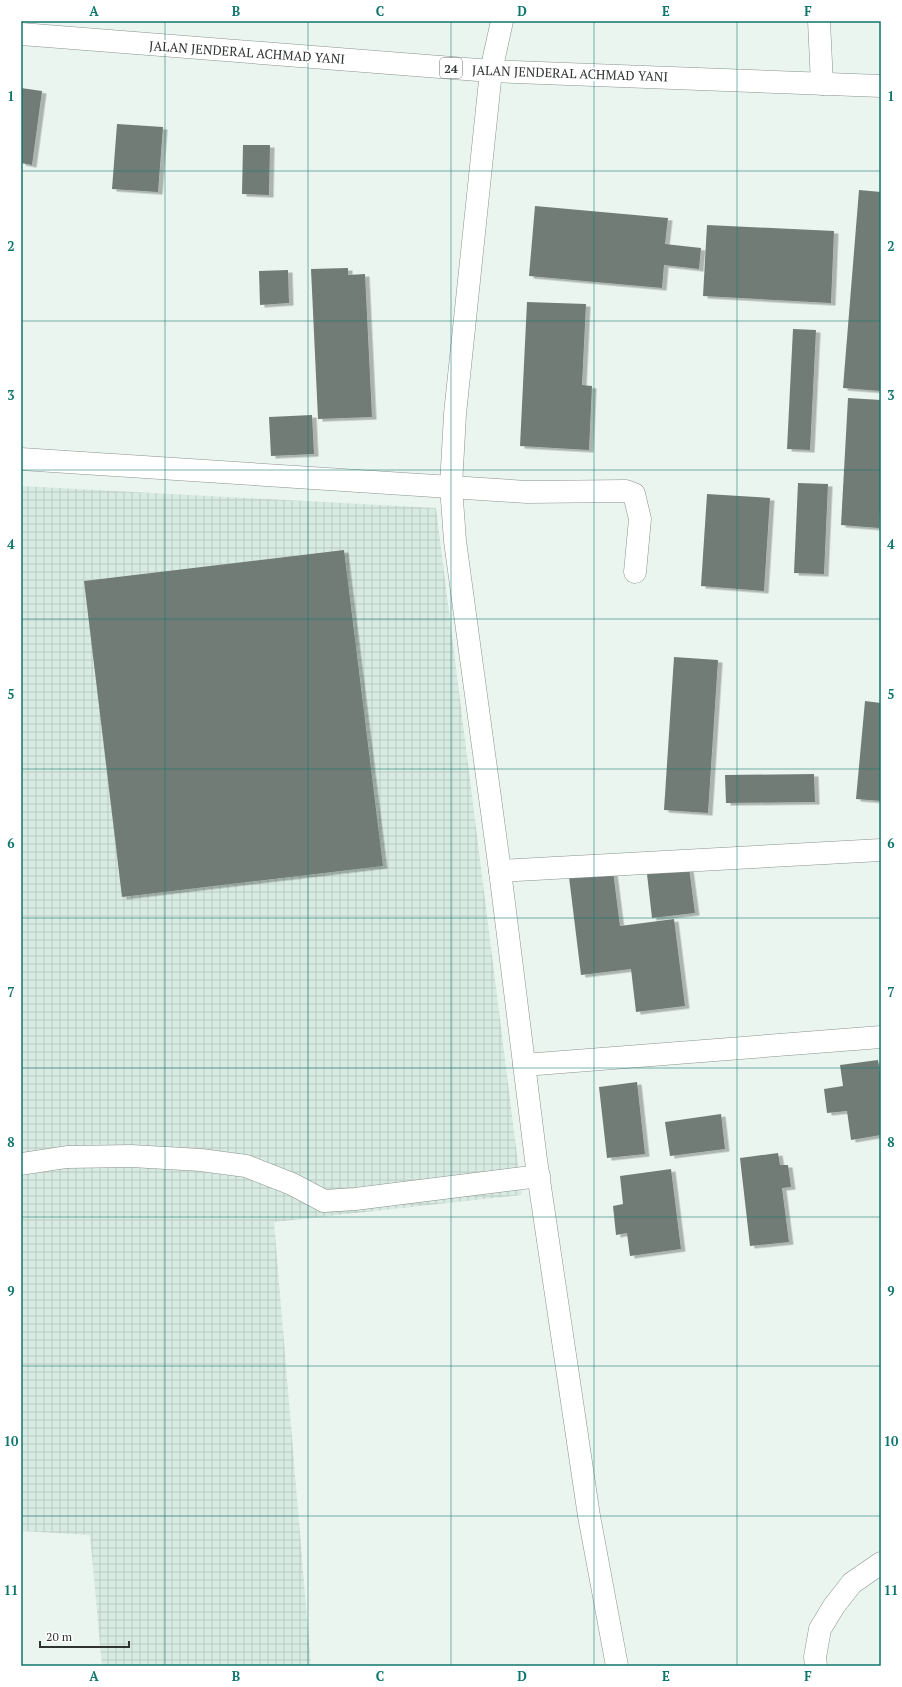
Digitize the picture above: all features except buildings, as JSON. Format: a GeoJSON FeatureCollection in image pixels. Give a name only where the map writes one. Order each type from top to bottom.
{"type":"FeatureCollection","features":[{"type":"Feature","properties":{"kind":"main road"},"geometry":{"type":"LineString","coordinates":[[502,21],[491,71],[455,414],[451,486],[455,541],[500,871],[539,1176],[589,1516],[617,1666]]}},
{"type":"Feature","properties":{"kind":"main road"},"geometry":{"type":"LineString","coordinates":[[819,21],[822,84]]}},
{"type":"Feature","properties":{"kind":"main road","name":"JALAN JENDERAL ACHMAD YANI"},"geometry":{"type":"LineString","coordinates":[[21,34],[491,71],[881,86]]}},
{"type":"Feature","properties":{"kind":"main road"},"geometry":{"type":"LineString","coordinates":[[21,459],[527,492],[626,491],[634,494],[640,519],[635,572]]}},
{"type":"Feature","properties":{"kind":"main road"},"geometry":{"type":"LineString","coordinates":[[500,871],[881,850]]}},
{"type":"Feature","properties":{"kind":"main road"},"geometry":{"type":"LineString","coordinates":[[524,1065],[881,1037]]}},
{"type":"Feature","properties":{"kind":"main road"},"geometry":{"type":"LineString","coordinates":[[21,1164],[68,1157],[131,1156],[200,1160],[246,1166],[292,1184],[324,1201],[355,1199],[539,1176]]}},
{"type":"Feature","properties":{"kind":"main road"},"geometry":{"type":"LineString","coordinates":[[816,1666],[815,1657],[820,1630],[834,1606],[852,1583],[881,1563]]}},
{"type":"Feature","properties":{"kind":"shaded area"},"geometry":{"type":"Polygon","coordinates":[[[21,486],[436,508],[522,1195],[274,1222],[311,1666],[102,1666],[90,1535],[21,1531],[21,486]]]}}]}
